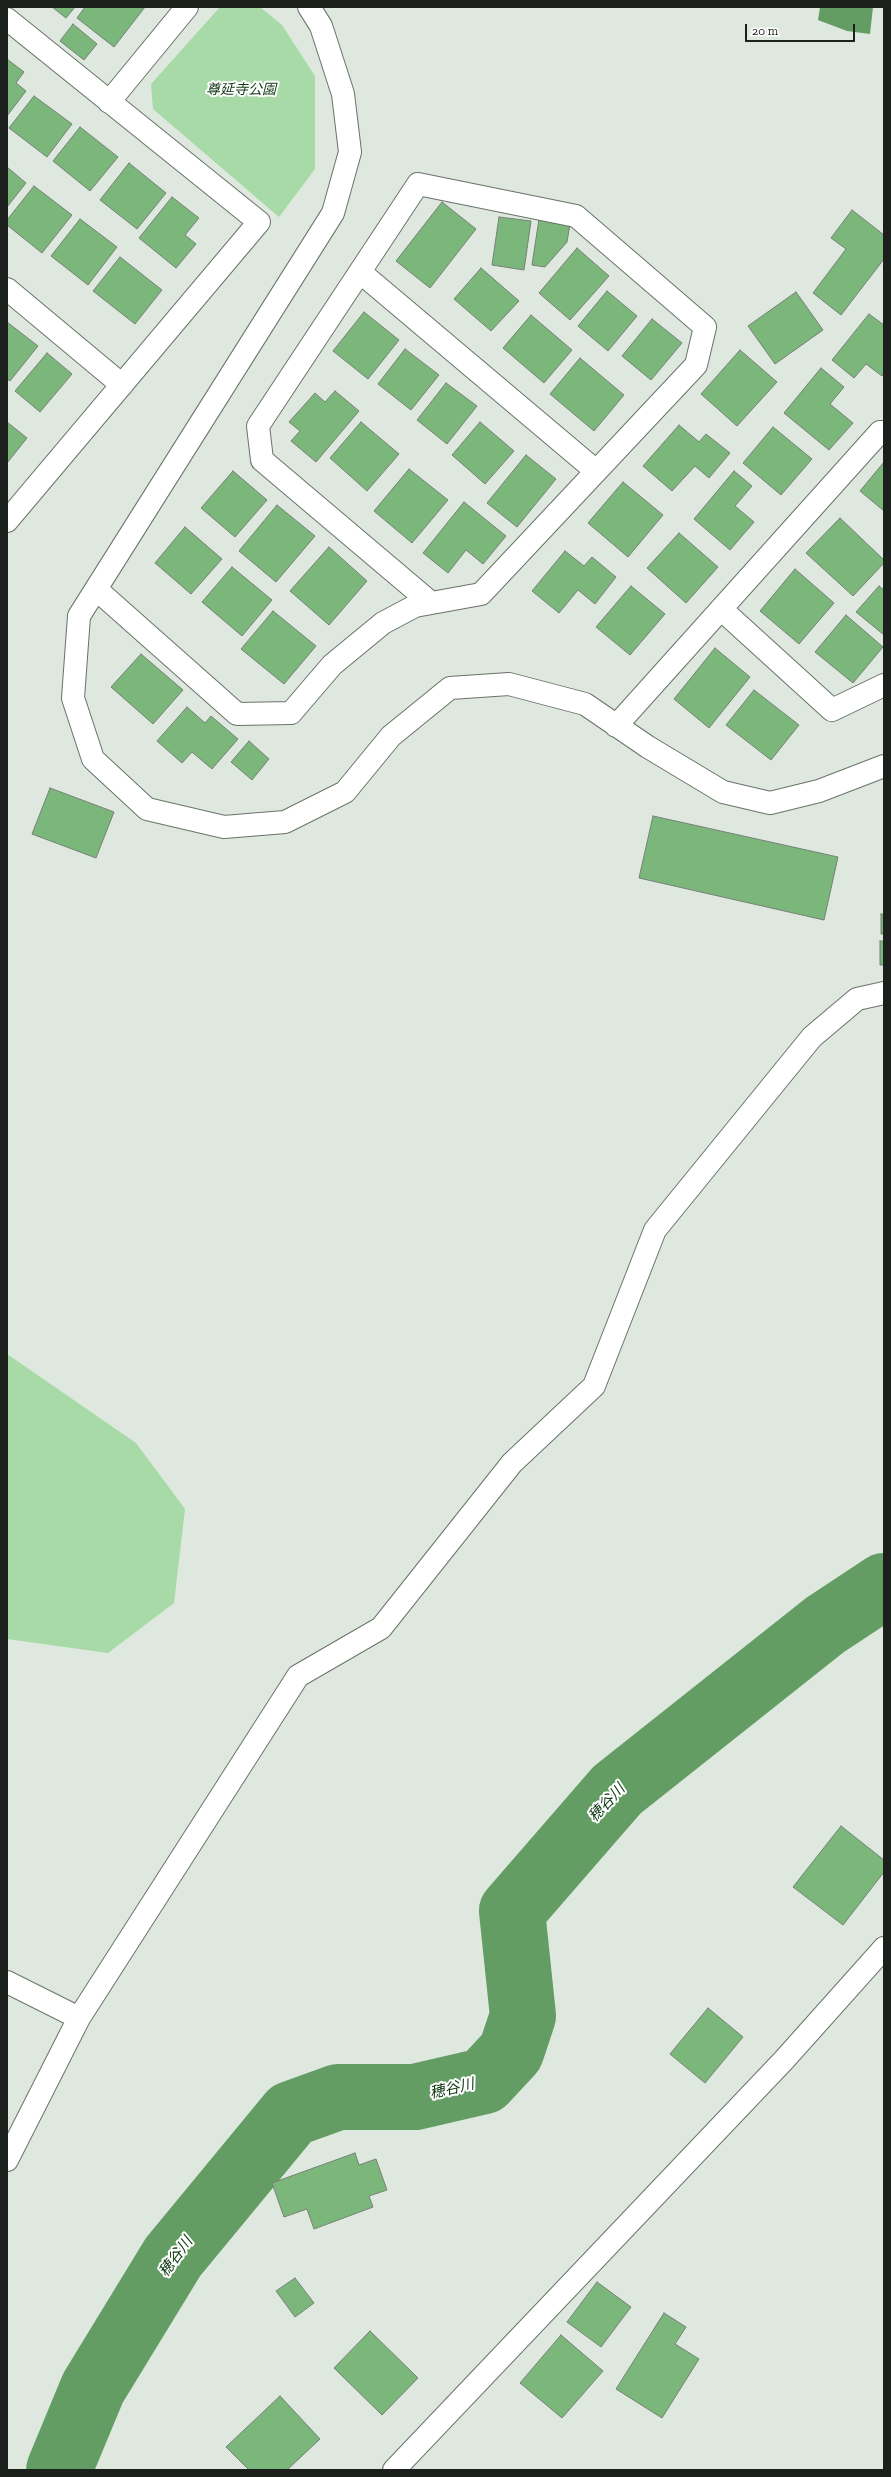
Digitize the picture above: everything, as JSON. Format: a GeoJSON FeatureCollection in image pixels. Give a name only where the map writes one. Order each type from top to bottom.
{"type":"FeatureCollection","features":[{"type":"Feature","properties":{"kind":"street"},"geometry":{"type":"LineString","coordinates":[[109,102],[187,7]]}},
{"type":"Feature","properties":{"kind":"street"},"geometry":{"type":"LineString","coordinates":[[309,7],[321,26],[343,94],[350,152],[333,212],[78,616],[73,698],[93,759],[147,809],[224,827],[285,822],[345,792],[391,736],[450,688],[509,684],[585,704],[616,726],[723,792],[770,803],[819,791],[884,766]]}},
{"type":"Feature","properties":{"kind":"street"},"geometry":{"type":"LineString","coordinates":[[7,19],[259,222],[7,521]]}},
{"type":"Feature","properties":{"kind":"street"},"geometry":{"type":"LineString","coordinates":[[96,589],[237,714],[291,713],[332,665],[383,624],[415,606],[481,594],[696,365],[705,327],[576,216],[418,184],[258,426],[262,460],[431,603]]}},
{"type":"Feature","properties":{"kind":"street"},"geometry":{"type":"LineString","coordinates":[[360,272],[596,471]]}},
{"type":"Feature","properties":{"kind":"street"},"geometry":{"type":"LineString","coordinates":[[7,289],[122,385]]}},
{"type":"Feature","properties":{"kind":"street"},"geometry":{"type":"LineString","coordinates":[[616,726],[880,432],[884,432]]}},
{"type":"Feature","properties":{"kind":"street"},"geometry":{"type":"LineString","coordinates":[[721,609],[832,710],[884,685]]}},
{"type":"Feature","properties":{"kind":"street"},"geometry":{"type":"LineString","coordinates":[[7,2160],[79,2018],[298,1676],[381,1628],[512,1463],[594,1386],[655,1230],[812,1036],[857,999],[884,993]]}},
{"type":"Feature","properties":{"kind":"street"},"geometry":{"type":"LineString","coordinates":[[394,2470],[768,2077],[884,1948]]}},
{"type":"Feature","properties":{"kind":"street"},"geometry":{"type":"LineString","coordinates":[[7,1982],[79,2018]]}},
{"type":"Feature","properties":{"kind":"green space","name":"尊延寺公園"},"geometry":{"type":"Polygon","coordinates":[[[220,7],[260,7],[282,25],[315,76],[315,169],[279,217],[153,109],[151,84],[220,7]]]}},
{"type":"Feature","properties":{"kind":"green space"},"geometry":{"type":"Polygon","coordinates":[[[7,1354],[136,1443],[185,1509],[174,1603],[108,1653],[7,1639],[7,1354]]]}},
{"type":"Feature","properties":{"kind":"shaded area"},"geometry":{"type":"Polygon","coordinates":[[[820,7],[873,7],[870,34],[847,31],[818,20],[820,7]]]}},
{"type":"Feature","properties":{"kind":"building"},"geometry":{"type":"Polygon","coordinates":[[[52,7],[75,7],[66,18],[52,7]]]}},
{"type":"Feature","properties":{"kind":"building"},"geometry":{"type":"Polygon","coordinates":[[[85,7],[145,7],[114,47],[77,18],[85,7]]]}},
{"type":"Feature","properties":{"kind":"building"},"geometry":{"type":"Polygon","coordinates":[[[73,24],[97,44],[84,60],[60,41],[73,24]]]}},
{"type":"Feature","properties":{"kind":"building"},"geometry":{"type":"Polygon","coordinates":[[[7,59],[24,72],[16,83],[26,91],[7,116],[7,59]]]}},
{"type":"Feature","properties":{"kind":"building"},"geometry":{"type":"Polygon","coordinates":[[[34,96],[72,124],[47,157],[9,128],[34,96]]]}},
{"type":"Feature","properties":{"kind":"building"},"geometry":{"type":"Polygon","coordinates":[[[80,127],[118,157],[90,191],[53,161],[80,127]]]}},
{"type":"Feature","properties":{"kind":"building"},"geometry":{"type":"Polygon","coordinates":[[[129,163],[166,193],[137,229],[100,200],[129,163]]]}},
{"type":"Feature","properties":{"kind":"building"},"geometry":{"type":"Polygon","coordinates":[[[7,167],[26,183],[7,207],[7,167]]]}},
{"type":"Feature","properties":{"kind":"building"},"geometry":{"type":"Polygon","coordinates":[[[34,186],[72,215],[42,253],[7,225],[7,220],[34,186]]]}},
{"type":"Feature","properties":{"kind":"building"},"geometry":{"type":"Polygon","coordinates":[[[172,197],[199,218],[185,235],[196,244],[176,268],[139,238],[172,197]]]}},
{"type":"Feature","properties":{"kind":"building"},"geometry":{"type":"Polygon","coordinates":[[[442,202],[476,229],[430,288],[396,261],[442,202]]]}},
{"type":"Feature","properties":{"kind":"building"},"geometry":{"type":"Polygon","coordinates":[[[852,210],[884,235],[884,259],[841,315],[813,293],[846,249],[831,238],[852,210]]]}},
{"type":"Feature","properties":{"kind":"building"},"geometry":{"type":"Polygon","coordinates":[[[499,217],[531,221],[524,270],[492,265],[499,217]]]}},
{"type":"Feature","properties":{"kind":"building"},"geometry":{"type":"Polygon","coordinates":[[[80,219],[117,247],[88,285],[51,256],[80,219]]]}},
{"type":"Feature","properties":{"kind":"building"},"geometry":{"type":"Polygon","coordinates":[[[539,219],[570,224],[567,242],[545,267],[532,265],[539,219]]]}},
{"type":"Feature","properties":{"kind":"building"},"geometry":{"type":"Polygon","coordinates":[[[577,248],[609,276],[570,320],[539,293],[577,248]]]}},
{"type":"Feature","properties":{"kind":"building"},"geometry":{"type":"Polygon","coordinates":[[[120,257],[162,290],[135,324],[93,291],[120,257]]]}},
{"type":"Feature","properties":{"kind":"building"},"geometry":{"type":"Polygon","coordinates":[[[481,268],[519,301],[491,331],[454,299],[481,268]]]}},
{"type":"Feature","properties":{"kind":"building"},"geometry":{"type":"Polygon","coordinates":[[[607,291],[637,316],[608,351],[578,326],[607,291]]]}},
{"type":"Feature","properties":{"kind":"building"},"geometry":{"type":"Polygon","coordinates":[[[796,292],[823,330],[775,364],[748,326],[796,292]]]}},
{"type":"Feature","properties":{"kind":"building"},"geometry":{"type":"Polygon","coordinates":[[[364,312],[399,340],[368,379],[333,351],[364,312]]]}},
{"type":"Feature","properties":{"kind":"building"},"geometry":{"type":"Polygon","coordinates":[[[869,314],[884,325],[884,373],[882,376],[866,364],[854,378],[832,360],[869,314]]]}},
{"type":"Feature","properties":{"kind":"building"},"geometry":{"type":"Polygon","coordinates":[[[531,315],[572,350],[544,383],[503,348],[531,315]]]}},
{"type":"Feature","properties":{"kind":"building"},"geometry":{"type":"Polygon","coordinates":[[[652,319],[682,343],[651,380],[622,356],[652,319]]]}},
{"type":"Feature","properties":{"kind":"building"},"geometry":{"type":"Polygon","coordinates":[[[7,322],[38,346],[10,381],[7,379],[7,322]]]}},
{"type":"Feature","properties":{"kind":"building"},"geometry":{"type":"Polygon","coordinates":[[[405,349],[439,375],[411,410],[378,384],[405,349]]]}},
{"type":"Feature","properties":{"kind":"building"},"geometry":{"type":"Polygon","coordinates":[[[740,350],[777,382],[737,426],[701,394],[740,350]]]}},
{"type":"Feature","properties":{"kind":"building"},"geometry":{"type":"Polygon","coordinates":[[[47,353],[72,374],[40,412],[15,391],[47,353]]]}},
{"type":"Feature","properties":{"kind":"building"},"geometry":{"type":"Polygon","coordinates":[[[580,358],[624,395],[594,431],[550,394],[580,358]]]}},
{"type":"Feature","properties":{"kind":"building"},"geometry":{"type":"Polygon","coordinates":[[[821,368],[844,387],[830,404],[853,423],[829,450],[784,413],[821,368]]]}},
{"type":"Feature","properties":{"kind":"building"},"geometry":{"type":"Polygon","coordinates":[[[446,383],[477,406],[447,444],[417,420],[446,383]]]}},
{"type":"Feature","properties":{"kind":"building"},"geometry":{"type":"Polygon","coordinates":[[[335,391],[359,411],[316,462],[291,441],[300,431],[289,422],[315,393],[325,402],[335,391]]]}},
{"type":"Feature","properties":{"kind":"building"},"geometry":{"type":"Polygon","coordinates":[[[7,422],[27,438],[7,463],[7,422]]]}},
{"type":"Feature","properties":{"kind":"building"},"geometry":{"type":"Polygon","coordinates":[[[361,422],[399,454],[367,491],[330,458],[361,422]]]}},
{"type":"Feature","properties":{"kind":"building"},"geometry":{"type":"Polygon","coordinates":[[[480,422],[514,451],[485,484],[452,455],[480,422]]]}},
{"type":"Feature","properties":{"kind":"building"},"geometry":{"type":"Polygon","coordinates":[[[679,425],[699,442],[706,434],[730,453],[709,478],[695,466],[672,491],[643,466],[679,425]]]}},
{"type":"Feature","properties":{"kind":"building"},"geometry":{"type":"Polygon","coordinates":[[[773,427],[812,459],[781,495],[743,463],[773,427]]]}},
{"type":"Feature","properties":{"kind":"building"},"geometry":{"type":"Polygon","coordinates":[[[526,455],[556,479],[517,527],[487,503],[526,455]]]}},
{"type":"Feature","properties":{"kind":"building"},"geometry":{"type":"Polygon","coordinates":[[[884,462],[884,511],[860,491],[884,462]]]}},
{"type":"Feature","properties":{"kind":"building"},"geometry":{"type":"Polygon","coordinates":[[[409,469],[448,500],[412,543],[374,511],[409,469]]]}},
{"type":"Feature","properties":{"kind":"building"},"geometry":{"type":"Polygon","coordinates":[[[233,471],[267,500],[235,537],[201,508],[233,471]]]}},
{"type":"Feature","properties":{"kind":"building"},"geometry":{"type":"Polygon","coordinates":[[[734,471],[752,486],[735,506],[754,522],[730,550],[694,519],[734,471]]]}},
{"type":"Feature","properties":{"kind":"building"},"geometry":{"type":"Polygon","coordinates":[[[623,482],[663,515],[628,557],[588,523],[623,482]]]}},
{"type":"Feature","properties":{"kind":"building"},"geometry":{"type":"Polygon","coordinates":[[[464,502],[506,536],[483,564],[466,550],[448,573],[423,553],[464,502]]]}},
{"type":"Feature","properties":{"kind":"building"},"geometry":{"type":"Polygon","coordinates":[[[277,505],[315,536],[276,582],[239,551],[277,505]]]}},
{"type":"Feature","properties":{"kind":"building"},"geometry":{"type":"Polygon","coordinates":[[[840,518],[884,560],[884,563],[853,596],[806,553],[840,518]]]}},
{"type":"Feature","properties":{"kind":"building"},"geometry":{"type":"Polygon","coordinates":[[[185,527],[222,559],[191,594],[155,563],[185,527]]]}},
{"type":"Feature","properties":{"kind":"building"},"geometry":{"type":"Polygon","coordinates":[[[679,533],[718,567],[686,603],[647,568],[679,533]]]}},
{"type":"Feature","properties":{"kind":"building"},"geometry":{"type":"Polygon","coordinates":[[[329,547],[367,581],[329,625],[290,591],[329,547]]]}},
{"type":"Feature","properties":{"kind":"building"},"geometry":{"type":"Polygon","coordinates":[[[565,551],[584,566],[592,557],[616,577],[595,604],[578,590],[559,613],[532,591],[565,551]]]}},
{"type":"Feature","properties":{"kind":"building"},"geometry":{"type":"Polygon","coordinates":[[[232,567],[272,600],[242,636],[202,602],[232,567]]]}},
{"type":"Feature","properties":{"kind":"building"},"geometry":{"type":"Polygon","coordinates":[[[795,569],[834,603],[799,644],[760,611],[795,569]]]}},
{"type":"Feature","properties":{"kind":"building"},"geometry":{"type":"Polygon","coordinates":[[[631,586],[665,614],[630,655],[596,627],[631,586]]]}},
{"type":"Feature","properties":{"kind":"building"},"geometry":{"type":"Polygon","coordinates":[[[879,586],[884,590],[884,635],[856,612],[879,586]]]}},
{"type":"Feature","properties":{"kind":"building"},"geometry":{"type":"Polygon","coordinates":[[[273,611],[316,646],[284,684],[241,649],[273,611]]]}},
{"type":"Feature","properties":{"kind":"building"},"geometry":{"type":"Polygon","coordinates":[[[846,615],[883,647],[853,683],[815,652],[846,615]]]}},
{"type":"Feature","properties":{"kind":"building"},"geometry":{"type":"Polygon","coordinates":[[[715,648],[750,677],[709,728],[674,699],[715,648]]]}},
{"type":"Feature","properties":{"kind":"building"},"geometry":{"type":"Polygon","coordinates":[[[141,654],[183,690],[153,724],[111,687],[141,654]]]}},
{"type":"Feature","properties":{"kind":"building"},"geometry":{"type":"Polygon","coordinates":[[[754,690],[799,725],[771,760],[726,725],[754,690]]]}},
{"type":"Feature","properties":{"kind":"building"},"geometry":{"type":"Polygon","coordinates":[[[187,707],[205,723],[211,716],[238,739],[212,769],[192,752],[182,763],[157,741],[187,707]]]}},
{"type":"Feature","properties":{"kind":"building"},"geometry":{"type":"Polygon","coordinates":[[[249,741],[269,759],[252,780],[231,762],[249,741]]]}},
{"type":"Feature","properties":{"kind":"building"},"geometry":{"type":"Polygon","coordinates":[[[50,788],[114,812],[96,858],[32,834],[50,788]]]}},
{"type":"Feature","properties":{"kind":"building"},"geometry":{"type":"Polygon","coordinates":[[[653,816],[838,857],[824,920],[639,878],[653,816]]]}},
{"type":"Feature","properties":{"kind":"building"},"geometry":{"type":"Polygon","coordinates":[[[881,914],[884,914],[884,934],[881,934],[881,914]]]}},
{"type":"Feature","properties":{"kind":"building"},"geometry":{"type":"Polygon","coordinates":[[[880,941],[884,941],[884,965],[880,965],[880,941]]]}},
{"type":"Feature","properties":{"kind":"building"},"geometry":{"type":"Polygon","coordinates":[[[841,1826],[884,1860],[884,1872],[843,1925],[793,1887],[841,1826]]]}},
{"type":"Feature","properties":{"kind":"building"},"geometry":{"type":"Polygon","coordinates":[[[708,2008],[743,2037],[705,2083],[670,2054],[708,2008]]]}},
{"type":"Feature","properties":{"kind":"building"},"geometry":{"type":"Polygon","coordinates":[[[355,2153],[359,2165],[376,2159],[387,2190],[369,2196],[373,2207],[314,2229],[307,2209],[284,2217],[272,2183],[355,2153]]]}},
{"type":"Feature","properties":{"kind":"building"},"geometry":{"type":"Polygon","coordinates":[[[295,2278],[314,2303],[295,2317],[276,2291],[295,2278]]]}},
{"type":"Feature","properties":{"kind":"building"},"geometry":{"type":"Polygon","coordinates":[[[597,2282],[631,2307],[601,2347],[567,2322],[597,2282]]]}},
{"type":"Feature","properties":{"kind":"building"},"geometry":{"type":"Polygon","coordinates":[[[664,2313],[686,2327],[675,2344],[699,2359],[662,2418],[616,2389],[664,2313]]]}},
{"type":"Feature","properties":{"kind":"building"},"geometry":{"type":"Polygon","coordinates":[[[370,2331],[418,2378],[382,2415],[334,2368],[370,2331]]]}},
{"type":"Feature","properties":{"kind":"building"},"geometry":{"type":"Polygon","coordinates":[[[561,2335],[603,2371],[562,2418],[520,2383],[561,2335]]]}},
{"type":"Feature","properties":{"kind":"building"},"geometry":{"type":"Polygon","coordinates":[[[280,2396],[320,2439],[287,2470],[249,2470],[226,2447],[280,2396]]]}},
{"type":"Feature","properties":{"kind":"waterway","name":"穂谷川"},"geometry":{"type":"LineString","coordinates":[[59,2470],[93,2388],[173,2257],[291,2114],[338,2097],[415,2097],[484,2081],[511,2052],[523,2016],[512,1911],[617,1790],[825,1625],[884,1586]]}}]}
